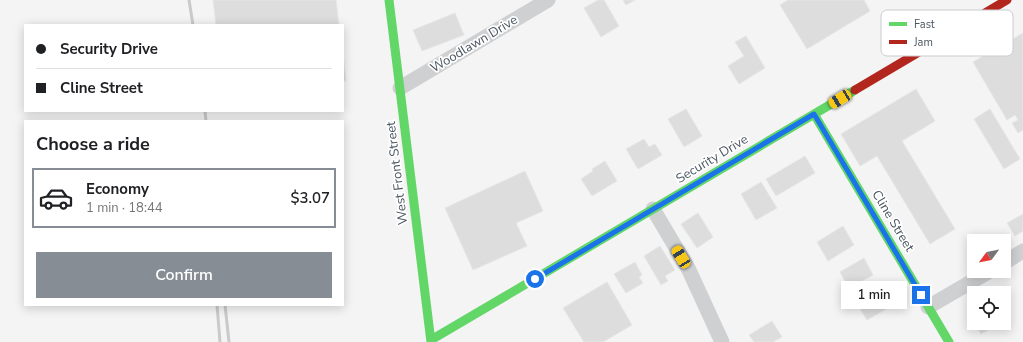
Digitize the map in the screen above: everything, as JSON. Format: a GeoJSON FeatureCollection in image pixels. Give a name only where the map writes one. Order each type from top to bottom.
{"type":"FeatureCollection","features":[{"type":"Feature","properties":{"kind":"street","name":"West Front Street"},"geometry":{"type":"LineString","coordinates":[[389,0],[431,341]]}},
{"type":"Feature","properties":{"kind":"street","name":"Woodlawn Drive"},"geometry":{"type":"LineString","coordinates":[[400,88],[548,0]]}},
{"type":"Feature","properties":{"kind":"street","name":"Security Drive"},"geometry":{"type":"LineString","coordinates":[[990,10],[1007,0]]}},
{"type":"Feature","properties":{"kind":"street","name":"Security Drive"},"geometry":{"type":"LineString","coordinates":[[431,341],[912,56]]}},
{"type":"Feature","properties":{"kind":"street","name":"Cline Street"},"geometry":{"type":"LineString","coordinates":[[814,114],[949,342]]}},
{"type":"Feature","properties":{"kind":"street"},"geometry":{"type":"LineString","coordinates":[[652,210],[688,268],[722,342]]}},
{"type":"Feature","properties":{"kind":"street"},"geometry":{"type":"LineString","coordinates":[[1011,259],[1023,251]]}},
{"type":"Feature","properties":{"kind":"street"},"geometry":{"type":"LineString","coordinates":[[928,308],[978,278]]}},
{"type":"Feature","properties":{"kind":"building"},"geometry":{"type":"Polygon","coordinates":[[[213,0],[336,0],[339,24],[216,24],[213,0]]]}},
{"type":"Feature","properties":{"kind":"building"},"geometry":{"type":"Polygon","coordinates":[[[598,0],[604,0],[619,26],[601,37],[584,8],[598,0]]]}},
{"type":"Feature","properties":{"kind":"building"},"geometry":{"type":"Polygon","coordinates":[[[623,0],[635,0],[626,5],[623,0]]]}},
{"type":"Feature","properties":{"kind":"building"},"geometry":{"type":"Polygon","coordinates":[[[788,0],[864,0],[870,11],[807,49],[780,5],[788,0]]]}},
{"type":"Feature","properties":{"kind":"building"},"geometry":{"type":"Polygon","coordinates":[[[455,13],[464,35],[422,51],[413,30],[455,13]]]}},
{"type":"Feature","properties":{"kind":"building"},"geometry":{"type":"Polygon","coordinates":[[[1023,33],[1023,130],[1018,133],[1012,123],[1018,120],[1015,115],[1007,120],[973,62],[983,56],[1013,56],[1013,39],[1023,33]]]}},
{"type":"Feature","properties":{"kind":"building"},"geometry":{"type":"Polygon","coordinates":[[[746,36],[765,68],[739,84],[728,66],[744,56],[735,42],[746,36]]]}},
{"type":"Feature","properties":{"kind":"building"},"geometry":{"type":"Polygon","coordinates":[[[344,64],[346,81],[344,81],[344,64]]]}},
{"type":"Feature","properties":{"kind":"building"},"geometry":{"type":"Polygon","coordinates":[[[916,89],[935,121],[902,141],[955,229],[930,244],[877,156],[860,166],[841,134],[916,89]]]}},
{"type":"Feature","properties":{"kind":"building"},"geometry":{"type":"Polygon","coordinates":[[[686,109],[702,136],[684,147],[668,119],[686,109]]]}},
{"type":"Feature","properties":{"kind":"building"},"geometry":{"type":"Polygon","coordinates":[[[990,109],[1020,159],[1004,169],[974,119],[990,109]]]}},
{"type":"Feature","properties":{"kind":"building"},"geometry":{"type":"Polygon","coordinates":[[[644,139],[649,147],[655,144],[662,155],[638,169],[626,149],[644,139]]]}},
{"type":"Feature","properties":{"kind":"building"},"geometry":{"type":"Polygon","coordinates":[[[805,156],[815,173],[776,196],[766,179],[805,156]]]}},
{"type":"Feature","properties":{"kind":"building"},"geometry":{"type":"Polygon","coordinates":[[[605,161],[617,181],[592,196],[581,179],[593,171],[592,169],[605,161]]]}},
{"type":"Feature","properties":{"kind":"building"},"geometry":{"type":"Polygon","coordinates":[[[525,171],[543,211],[516,223],[527,246],[473,270],[445,208],[525,171]]]}},
{"type":"Feature","properties":{"kind":"building"},"geometry":{"type":"Polygon","coordinates":[[[761,182],[777,208],[756,220],[741,194],[761,182]]]}},
{"type":"Feature","properties":{"kind":"building"},"geometry":{"type":"Polygon","coordinates":[[[698,213],[713,237],[697,248],[681,224],[698,213]]]}},
{"type":"Feature","properties":{"kind":"building"},"geometry":{"type":"Polygon","coordinates":[[[1023,214],[1023,231],[1015,236],[1007,223],[1023,214]]]}},
{"type":"Feature","properties":{"kind":"building"},"geometry":{"type":"Polygon","coordinates":[[[843,226],[854,245],[828,261],[817,242],[843,226]]]}},
{"type":"Feature","properties":{"kind":"building"},"geometry":{"type":"Polygon","coordinates":[[[660,246],[675,270],[665,276],[668,281],[661,285],[644,256],[660,246]]]}},
{"type":"Feature","properties":{"kind":"building"},"geometry":{"type":"Polygon","coordinates":[[[864,258],[873,275],[849,288],[840,272],[864,258]]]}},
{"type":"Feature","properties":{"kind":"building"},"geometry":{"type":"Polygon","coordinates":[[[635,262],[642,275],[639,277],[643,283],[626,293],[614,274],[635,262]]]}},
{"type":"Feature","properties":{"kind":"building"},"geometry":{"type":"Polygon","coordinates":[[[607,282],[632,325],[603,342],[584,342],[563,308],[607,282]]]}},
{"type":"Feature","properties":{"kind":"building"},"geometry":{"type":"Polygon","coordinates":[[[878,291],[888,308],[867,320],[857,304],[878,291]]]}},
{"type":"Feature","properties":{"kind":"building"},"geometry":{"type":"Polygon","coordinates":[[[772,321],[782,337],[773,342],[754,342],[749,335],[772,321]]]}},
{"type":"Feature","properties":{"kind":"building"},"geometry":{"type":"Polygon","coordinates":[[[978,330],[988,330],[981,334],[978,330]]]}},
{"type":"Feature","properties":{"kind":"railway"},"geometry":{"type":"LineString","coordinates":[[189,0],[193,24]]}},
{"type":"Feature","properties":{"kind":"railway"},"geometry":{"type":"LineString","coordinates":[[205,112],[206,120]]}},
{"type":"Feature","properties":{"kind":"railway"},"geometry":{"type":"LineString","coordinates":[[217,306],[220,342]]}},
{"type":"Feature","properties":{"kind":"railway"},"geometry":{"type":"LineString","coordinates":[[225,306],[229,342]]}},
{"type":"Feature","properties":{"kind":"traffic: fast"},"geometry":{"type":"LineString","coordinates":[[389,0],[431,342]]}},
{"type":"Feature","properties":{"kind":"traffic: fast"},"geometry":{"type":"LineString","coordinates":[[431,340],[855,90]]}},
{"type":"Feature","properties":{"kind":"traffic: fast"},"geometry":{"type":"LineString","coordinates":[[814,114],[949,342]]}},
{"type":"Feature","properties":{"kind":"traffic: jam"},"geometry":{"type":"LineString","coordinates":[[990,10],[1007,0]]}},
{"type":"Feature","properties":{"kind":"traffic: jam"},"geometry":{"type":"LineString","coordinates":[[855,90],[912,56]]}},
{"type":"Feature","properties":{"kind":"route"},"geometry":{"type":"LineString","coordinates":[[535,279],[814,114],[921,295]]}}]}
